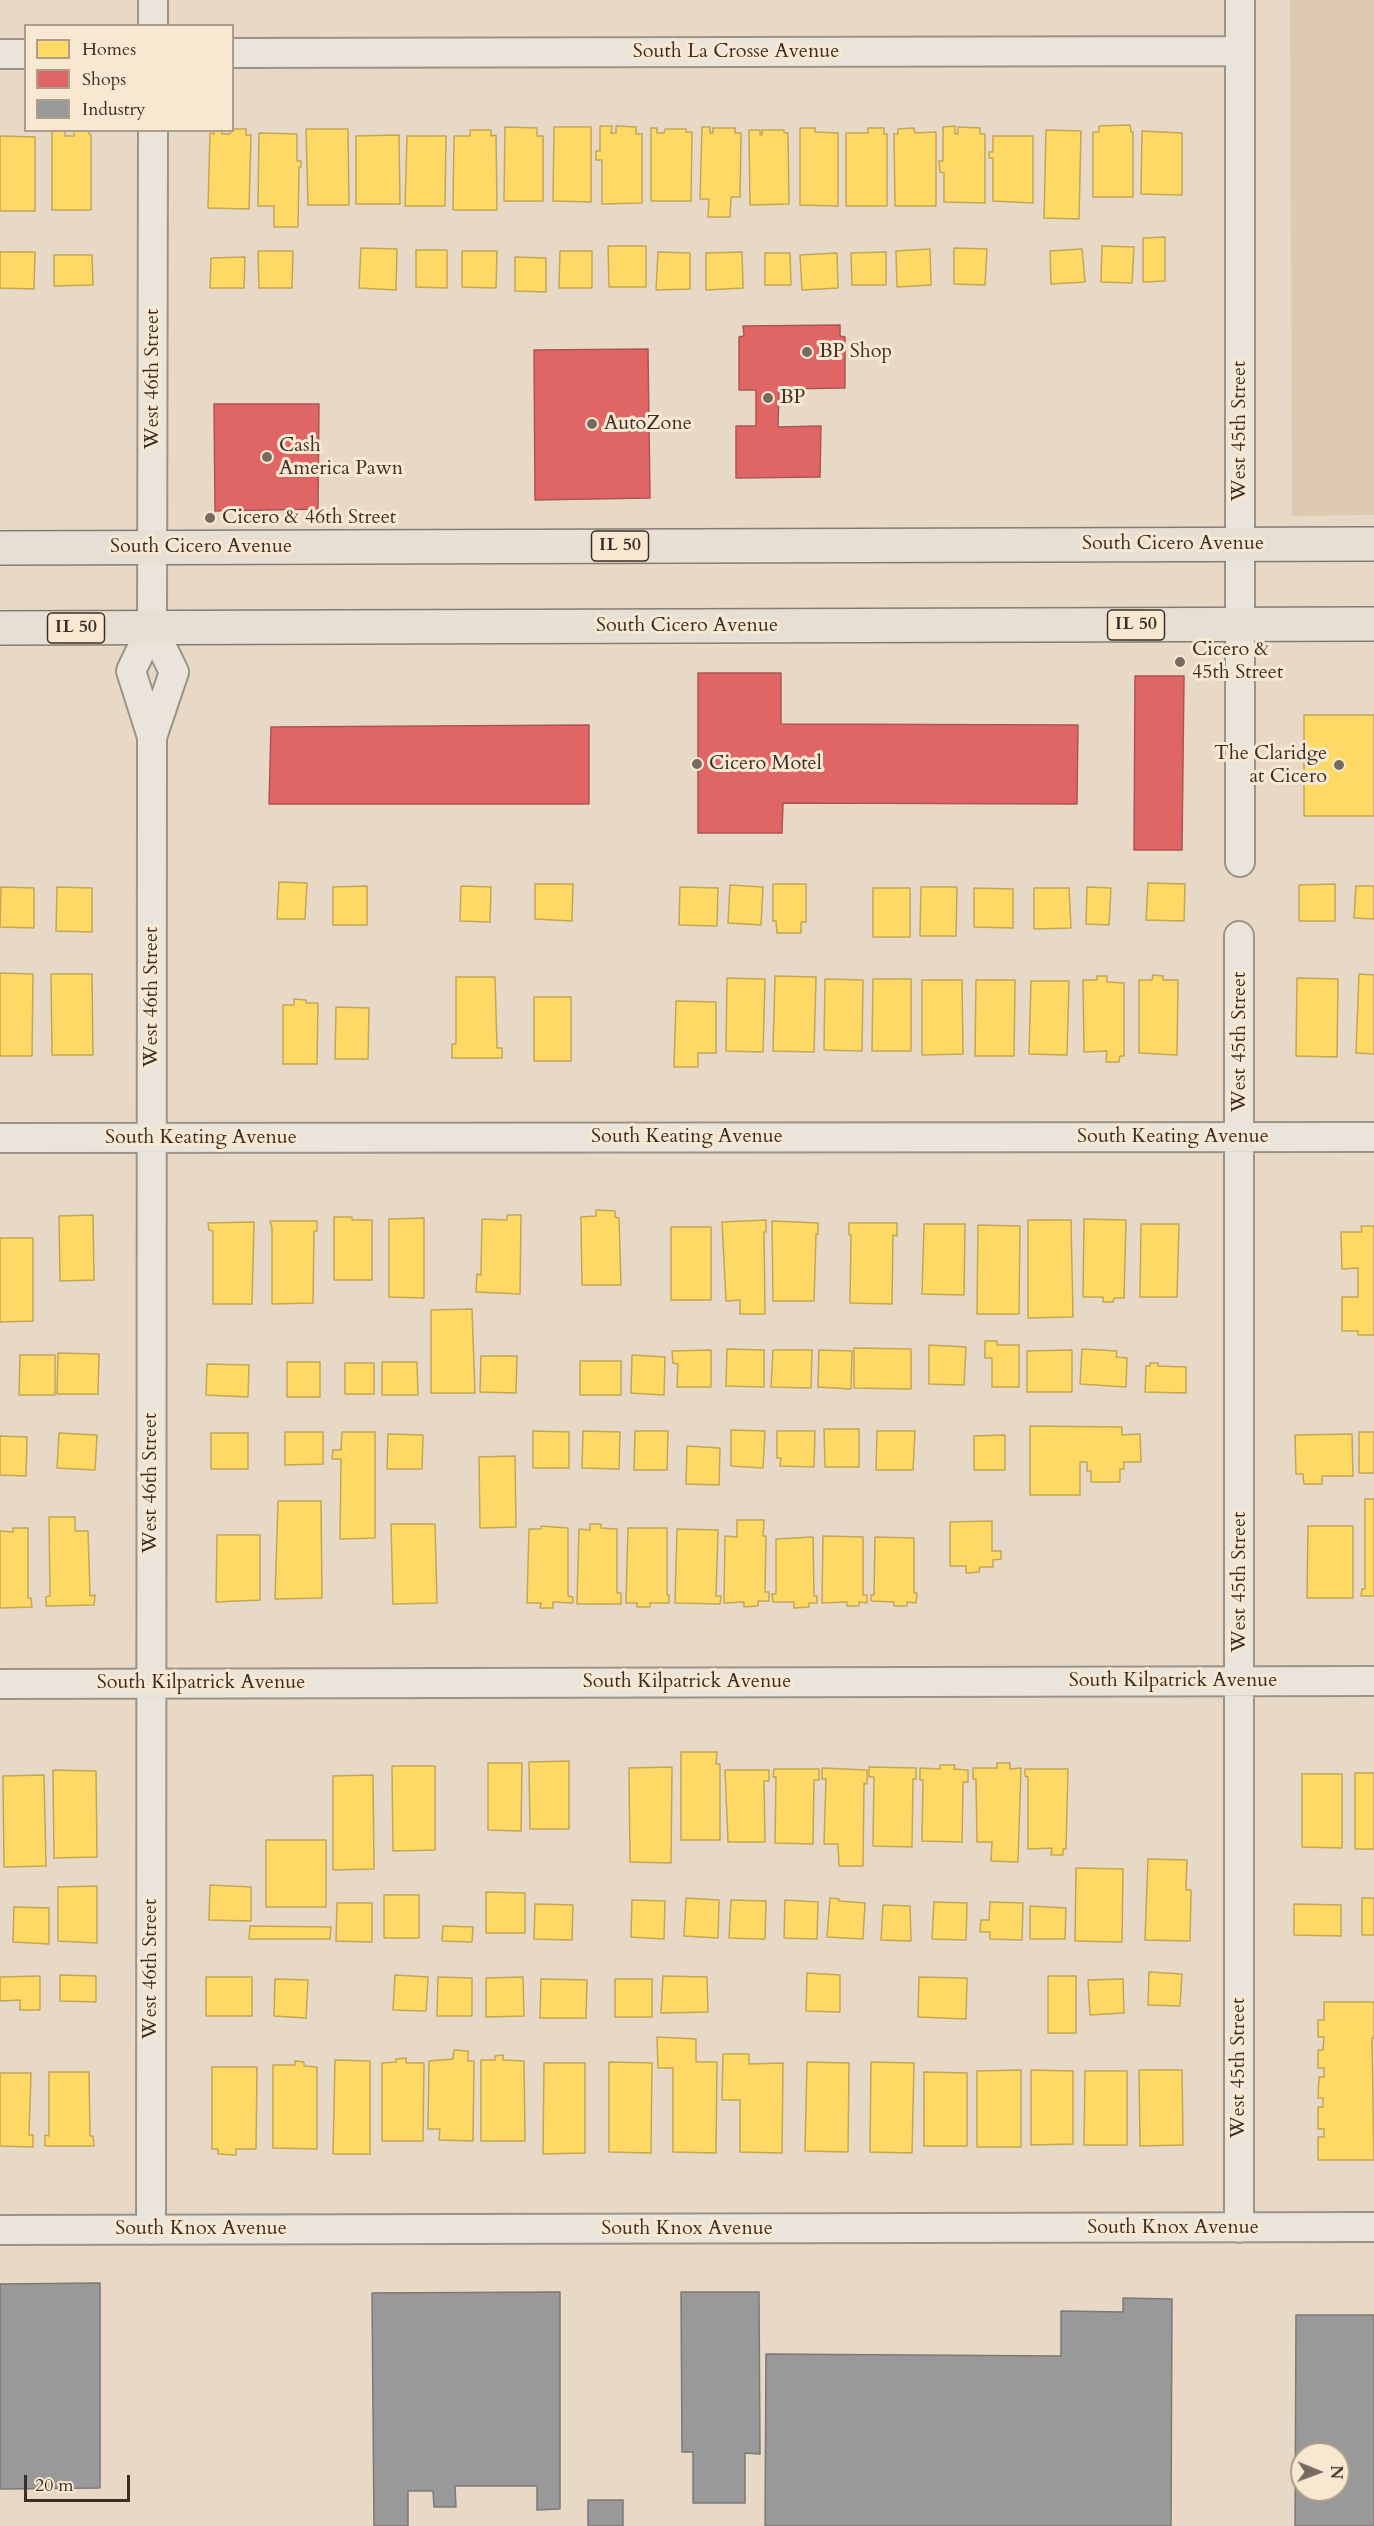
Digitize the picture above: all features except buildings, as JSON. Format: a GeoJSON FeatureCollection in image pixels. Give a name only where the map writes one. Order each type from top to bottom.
{"type":"FeatureCollection","features":[{"type":"Feature","properties":{"kind":"main road","name":"South Cicero Avenue"},"geometry":{"type":"LineString","coordinates":[[0,548],[1374,544]]}},
{"type":"Feature","properties":{"kind":"main road","name":"South Cicero Avenue"},"geometry":{"type":"LineString","coordinates":[[0,628],[1374,624]]}},
{"type":"Feature","properties":{"kind":"street"},"geometry":{"type":"LineString","coordinates":[[153,0],[153,24]]}},
{"type":"Feature","properties":{"kind":"street","name":"West 45th Street"},"geometry":{"type":"LineString","coordinates":[[1240,0],[1240,862]]}},
{"type":"Feature","properties":{"kind":"street","name":"South La Crosse Avenue"},"geometry":{"type":"LineString","coordinates":[[234,53],[1240,51]]}},
{"type":"Feature","properties":{"kind":"street"},"geometry":{"type":"LineString","coordinates":[[0,54],[24,54]]}},
{"type":"Feature","properties":{"kind":"street","name":"West 46th Street"},"geometry":{"type":"LineString","coordinates":[[151,2230],[152,737],[131,671],[152,627],[153,132]]}},
{"type":"Feature","properties":{"kind":"street","name":"West 46th Street"},"geometry":{"type":"LineString","coordinates":[[152,627],[174,672],[152,737]]}},
{"type":"Feature","properties":{"kind":"street","name":"West 45th Street"},"geometry":{"type":"LineString","coordinates":[[1239,936],[1239,2228]]}},
{"type":"Feature","properties":{"kind":"street","name":"South Keating Avenue"},"geometry":{"type":"LineString","coordinates":[[0,1138],[1374,1137]]}},
{"type":"Feature","properties":{"kind":"street","name":"South Kilpatrick Avenue"},"geometry":{"type":"LineString","coordinates":[[0,1684],[1374,1681]]}},
{"type":"Feature","properties":{"kind":"street","name":"South Knox Avenue"},"geometry":{"type":"LineString","coordinates":[[0,2230],[1374,2227]]}},
{"type":"Feature","properties":{"kind":"shaded area"},"geometry":{"type":"Polygon","coordinates":[[[1290,0],[1374,0],[1374,515],[1292,516],[1290,0]]]}},
{"type":"Feature","properties":{"kind":"place","name":"BP Shop"},"geometry":{"type":"Point","coordinates":[807,352]}},
{"type":"Feature","properties":{"kind":"place","name":"BP"},"geometry":{"type":"Point","coordinates":[768,398]}},
{"type":"Feature","properties":{"kind":"place","name":"AutoZone"},"geometry":{"type":"Point","coordinates":[592,424]}},
{"type":"Feature","properties":{"kind":"place","name":"Cash America Pawn"},"geometry":{"type":"Point","coordinates":[267,457]}},
{"type":"Feature","properties":{"kind":"place","name":"Cicero & 46th Street"},"geometry":{"type":"Point","coordinates":[210,518]}},
{"type":"Feature","properties":{"kind":"place","name":"Cicero & 45th Street"},"geometry":{"type":"Point","coordinates":[1180,662]}},
{"type":"Feature","properties":{"kind":"place","name":"Cicero Motel"},"geometry":{"type":"Point","coordinates":[697,764]}},
{"type":"Feature","properties":{"kind":"place","name":"The Claridge at Cicero"},"geometry":{"type":"Point","coordinates":[1339,765]}}]}
